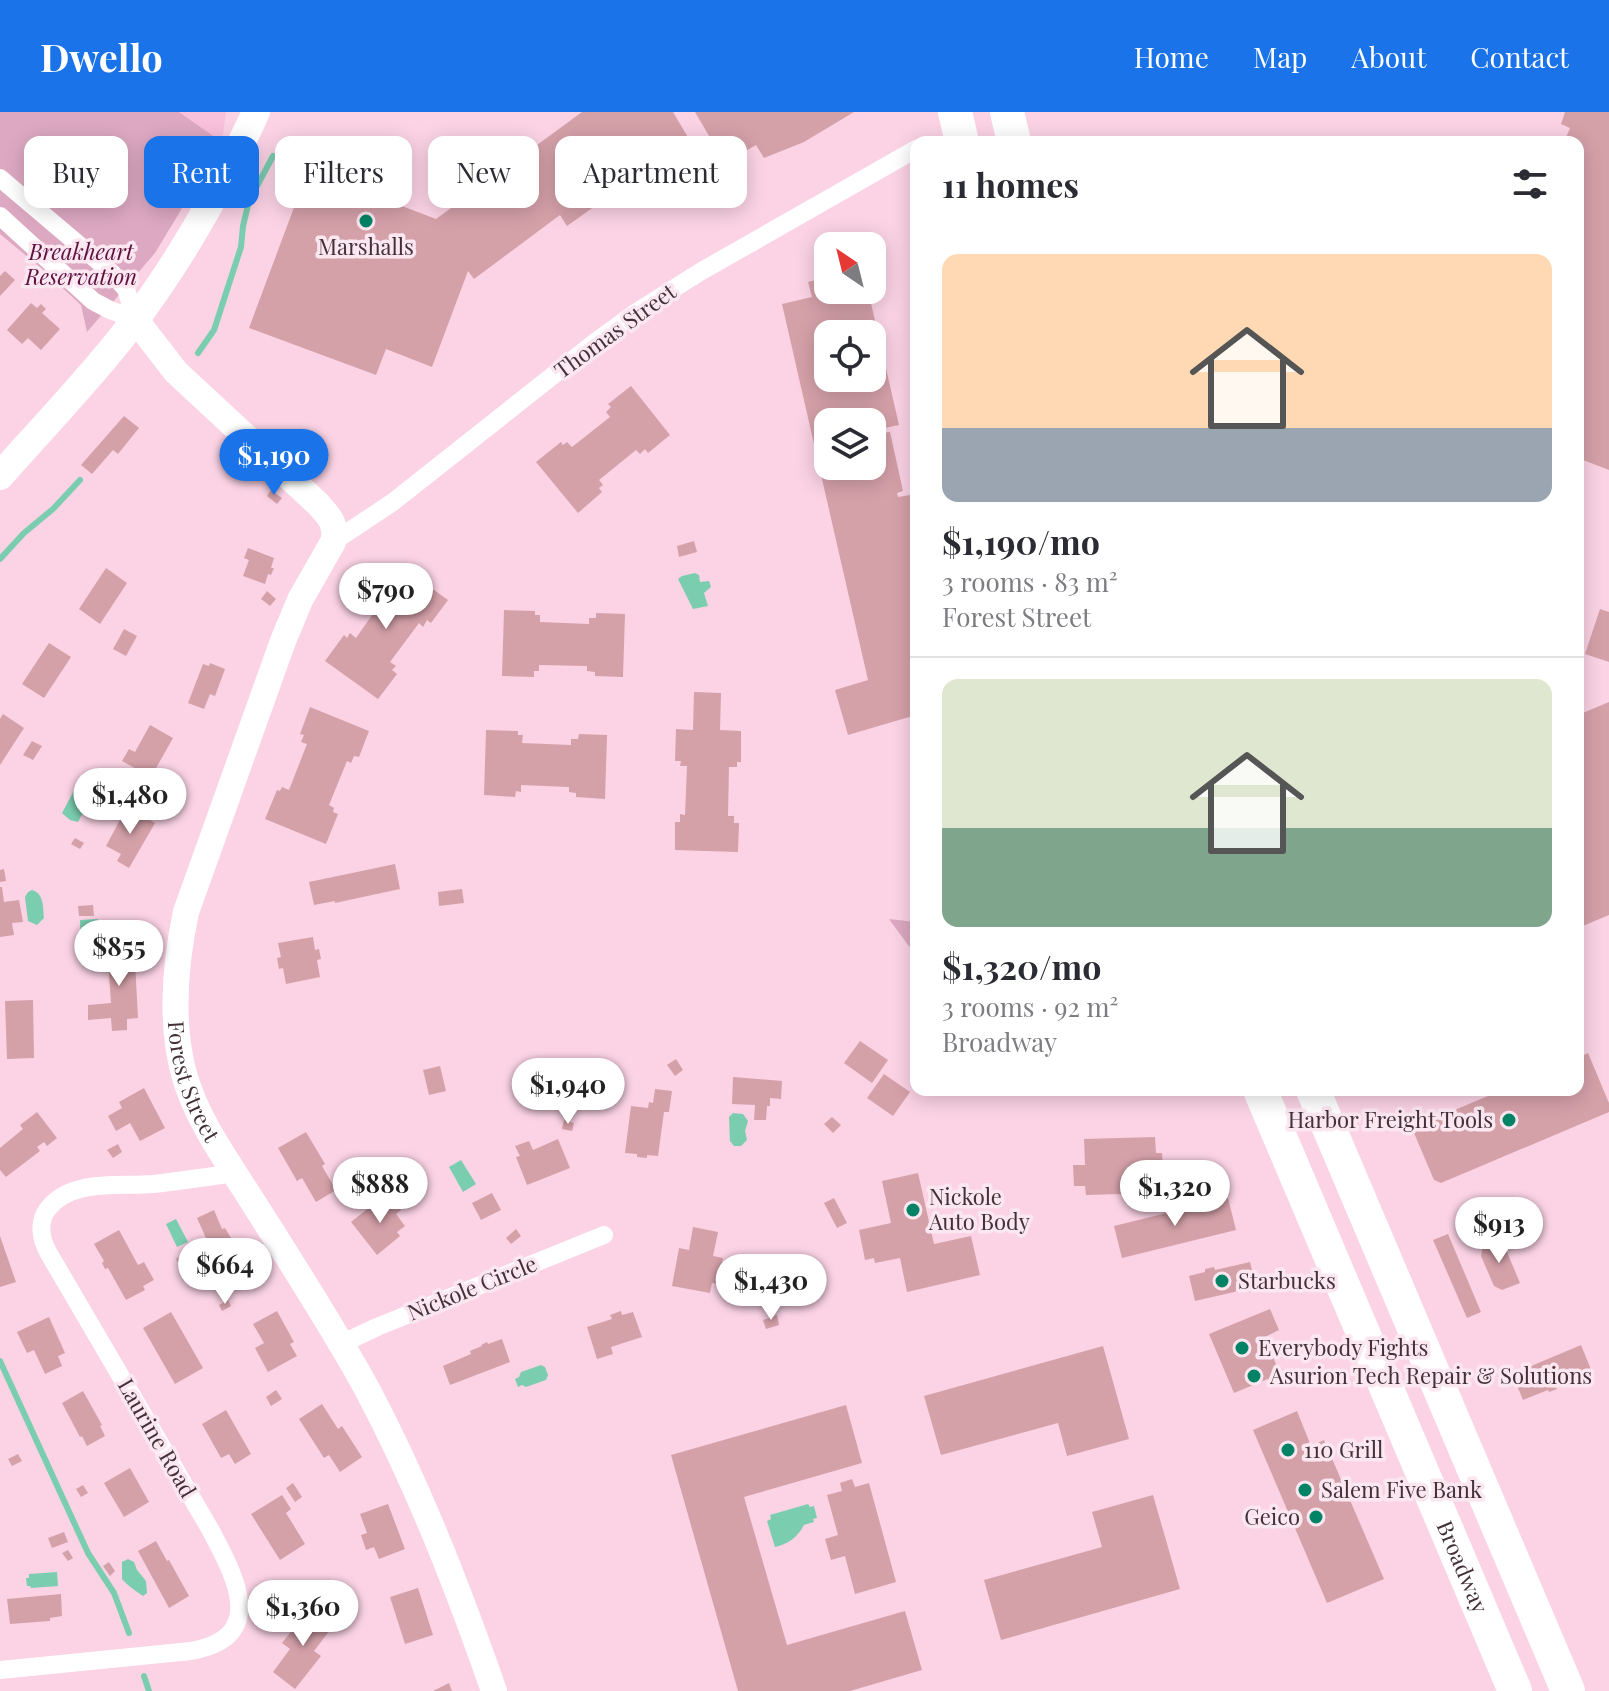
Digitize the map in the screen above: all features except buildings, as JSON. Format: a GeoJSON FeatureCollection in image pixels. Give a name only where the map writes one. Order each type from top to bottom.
{"type":"FeatureCollection","features":[{"type":"Feature","properties":{"kind":"highway"},"geometry":{"type":"LineString","coordinates":[[1007,112],[1013,136]]}},
{"type":"Feature","properties":{"kind":"highway","name":"Broadway"},"geometry":{"type":"LineString","coordinates":[[1263,1096],[1515,1691]]}},
{"type":"Feature","properties":{"kind":"highway"},"geometry":{"type":"LineString","coordinates":[[1316,1096],[1568,1691]]}},
{"type":"Feature","properties":{"kind":"main road"},"geometry":{"type":"LineString","coordinates":[[0,476],[135,319],[200,224],[256,112]]}},
{"type":"Feature","properties":{"kind":"street","name":"Thomas Street"},"geometry":{"type":"LineString","coordinates":[[333,542],[393,502],[594,343],[647,306],[700,272],[910,152]]}},
{"type":"Feature","properties":{"kind":"street"},"geometry":{"type":"LineString","coordinates":[[0,178],[111,272],[126,289],[135,319],[176,372],[324,511],[334,526],[333,542]]}},
{"type":"Feature","properties":{"kind":"street"},"geometry":{"type":"LineString","coordinates":[[0,216],[93,301],[135,319]]}},
{"type":"Feature","properties":{"kind":"street","name":"Forest Street"},"geometry":{"type":"LineString","coordinates":[[333,542],[306,589],[283,641],[193,890],[181,933],[177,975],[180,1058],[195,1103],[234,1173],[369,1394],[407,1472],[451,1576],[494,1691]]}},
{"type":"Feature","properties":{"kind":"street","name":"Laurine Road"},"geometry":{"type":"LineString","coordinates":[[0,1670],[191,1651],[225,1640],[235,1629],[240,1600],[224,1556],[48,1252],[41,1229],[46,1212],[56,1200],[82,1188],[152,1184],[234,1173]]}},
{"type":"Feature","properties":{"kind":"street","name":"Nickole Circle"},"geometry":{"type":"LineString","coordinates":[[341,1344],[604,1235]]}},
{"type":"Feature","properties":{"kind":"shaded area"},"geometry":{"type":"Polygon","coordinates":[[[179,112],[226,112],[223,136],[213,136],[179,112]]]}},
{"type":"Feature","properties":{"kind":"shaded area"},"geometry":{"type":"Polygon","coordinates":[[[695,573],[699,575],[700,582],[709,581],[711,587],[704,593],[708,606],[693,609],[678,579],[695,573]]]}},
{"type":"Feature","properties":{"kind":"shaded area"},"geometry":{"type":"Polygon","coordinates":[[[77,785],[87,787],[93,794],[78,822],[62,813],[77,785]]]}},
{"type":"Feature","properties":{"kind":"shaded area"},"geometry":{"type":"Polygon","coordinates":[[[32,890],[39,894],[43,906],[44,918],[37,925],[28,921],[25,897],[32,890]]]}},
{"type":"Feature","properties":{"kind":"shaded area"},"geometry":{"type":"Polygon","coordinates":[[[98,919],[99,953],[86,957],[86,954],[81,954],[80,920],[98,919]]]}},
{"type":"Feature","properties":{"kind":"shaded area"},"geometry":{"type":"Polygon","coordinates":[[[733,1113],[743,1114],[748,1121],[745,1131],[747,1140],[741,1146],[734,1146],[730,1141],[729,1117],[733,1113]]]}},
{"type":"Feature","properties":{"kind":"shaded area"},"geometry":{"type":"Polygon","coordinates":[[[461,1160],[476,1184],[463,1192],[449,1167],[461,1160]]]}},
{"type":"Feature","properties":{"kind":"shaded area"},"geometry":{"type":"Polygon","coordinates":[[[176,1219],[188,1242],[177,1247],[166,1224],[176,1219]]]}},
{"type":"Feature","properties":{"kind":"shaded area"},"geometry":{"type":"Polygon","coordinates":[[[541,1365],[548,1375],[546,1380],[518,1387],[515,1379],[521,1372],[541,1365]]]}},
{"type":"Feature","properties":{"kind":"shaded area"},"geometry":{"type":"Polygon","coordinates":[[[808,1504],[814,1506],[817,1518],[813,1519],[814,1522],[804,1525],[788,1542],[775,1547],[767,1521],[771,1519],[770,1515],[808,1504]]]}},
{"type":"Feature","properties":{"kind":"shaded area"},"geometry":{"type":"Polygon","coordinates":[[[128,1559],[134,1562],[146,1581],[147,1593],[143,1596],[122,1579],[122,1562],[128,1559]]]}},
{"type":"Feature","properties":{"kind":"shaded area"},"geometry":{"type":"Polygon","coordinates":[[[57,1572],[58,1586],[27,1586],[29,1574],[57,1572]]]}},
{"type":"Feature","properties":{"kind":"green space","name":"Breakheart Reservation"},"geometry":{"type":"Polygon","coordinates":[[[0,112],[179,112],[213,136],[144,136],[144,208],[182,208],[155,253],[87,332],[81,305],[0,234],[0,112]]]}},
{"type":"Feature","properties":{"kind":"green space"},"geometry":{"type":"Polygon","coordinates":[[[889,919],[910,921],[910,948],[889,919]]]}},
{"type":"Feature","properties":{"kind":"waterway"},"geometry":{"type":"LineString","coordinates":[[198,353],[214,330],[241,247],[249,201],[273,156]]}},
{"type":"Feature","properties":{"kind":"waterway"},"geometry":{"type":"LineString","coordinates":[[0,559],[80,480]]}},
{"type":"Feature","properties":{"kind":"waterway"},"geometry":{"type":"LineString","coordinates":[[0,1361],[88,1553],[114,1593],[129,1633]]}},
{"type":"Feature","properties":{"kind":"waterway"},"geometry":{"type":"LineString","coordinates":[[144,1676],[149,1691]]}},
{"type":"Feature","properties":{"kind":"place","name":"Marshalls"},"geometry":{"type":"Point","coordinates":[366,221]}},
{"type":"Feature","properties":{"kind":"place","name":"Harbor Freight Tools"},"geometry":{"type":"Point","coordinates":[1509,1120]}},
{"type":"Feature","properties":{"kind":"place","name":"Nickole Auto Body"},"geometry":{"type":"Point","coordinates":[913,1210]}},
{"type":"Feature","properties":{"kind":"place","name":"Starbucks"},"geometry":{"type":"Point","coordinates":[1222,1281]}},
{"type":"Feature","properties":{"kind":"place","name":"Everybody Fights"},"geometry":{"type":"Point","coordinates":[1242,1348]}},
{"type":"Feature","properties":{"kind":"place","name":"Asurion Tech Repair & Solutions"},"geometry":{"type":"Point","coordinates":[1254,1376]}},
{"type":"Feature","properties":{"kind":"place","name":"110 Grill"},"geometry":{"type":"Point","coordinates":[1288,1450]}},
{"type":"Feature","properties":{"kind":"place","name":"Salem Five Bank"},"geometry":{"type":"Point","coordinates":[1305,1490]}},
{"type":"Feature","properties":{"kind":"place","name":"Geico"},"geometry":{"type":"Point","coordinates":[1316,1517]}}]}
